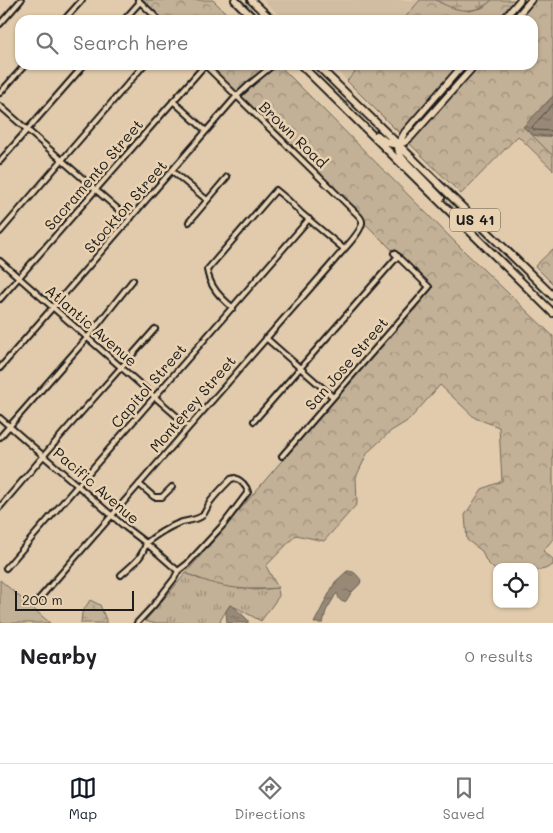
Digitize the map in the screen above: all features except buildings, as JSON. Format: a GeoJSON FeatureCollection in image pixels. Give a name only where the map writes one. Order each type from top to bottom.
{"type":"FeatureCollection","features":[{"type":"Feature","properties":{"kind":"main road"},"geometry":{"type":"LineString","coordinates":[[235,0],[250,15]]}},
{"type":"Feature","properties":{"kind":"main road"},"geometry":{"type":"LineString","coordinates":[[251,0],[267,15]]}},
{"type":"Feature","properties":{"kind":"main road"},"geometry":{"type":"LineString","coordinates":[[507,15],[520,0]]}},
{"type":"Feature","properties":{"kind":"main road"},"geometry":{"type":"LineString","coordinates":[[518,15],[531,0]]}},
{"type":"Feature","properties":{"kind":"main road","name":"US 41"},"geometry":{"type":"LineString","coordinates":[[306,70],[553,313]]}},
{"type":"Feature","properties":{"kind":"main road","name":"US 41"},"geometry":{"type":"LineString","coordinates":[[322,70],[553,296]]}},
{"type":"Feature","properties":{"kind":"main road"},"geometry":{"type":"LineString","coordinates":[[460,70],[405,132],[398,144],[398,150],[403,160],[435,190],[466,227]]}},
{"type":"Feature","properties":{"kind":"main road"},"geometry":{"type":"LineString","coordinates":[[355,118],[389,144],[405,142],[470,70]]}},
{"type":"Feature","properties":{"kind":"street"},"geometry":{"type":"LineString","coordinates":[[0,24],[21,0]]}},
{"type":"Feature","properties":{"kind":"street"},"geometry":{"type":"LineString","coordinates":[[68,15],[82,0]]}},
{"type":"Feature","properties":{"kind":"street"},"geometry":{"type":"LineString","coordinates":[[128,15],[139,1],[154,15]]}},
{"type":"Feature","properties":{"kind":"street"},"geometry":{"type":"LineString","coordinates":[[0,93],[20,70]]}},
{"type":"Feature","properties":{"kind":"street"},"geometry":{"type":"LineString","coordinates":[[0,162],[80,70]]}},
{"type":"Feature","properties":{"kind":"street"},"geometry":{"type":"LineString","coordinates":[[0,232],[140,70]]}},
{"type":"Feature","properties":{"kind":"street","name":"Sacramento Street"},"geometry":{"type":"LineString","coordinates":[[0,299],[201,70]]}},
{"type":"Feature","properties":{"kind":"street","name":"Brown Road"},"geometry":{"type":"LineString","coordinates":[[210,70],[358,215],[362,220],[362,224]]}},
{"type":"Feature","properties":{"kind":"street","name":"Stockton Street"},"geometry":{"type":"LineString","coordinates":[[0,368],[237,96],[267,70]]}},
{"type":"Feature","properties":{"kind":"street"},"geometry":{"type":"LineString","coordinates":[[173,101],[206,131]]}},
{"type":"Feature","properties":{"kind":"street"},"geometry":{"type":"LineString","coordinates":[[0,106],[131,218]]}},
{"type":"Feature","properties":{"kind":"street"},"geometry":{"type":"LineString","coordinates":[[172,171],[207,200]]}},
{"type":"Feature","properties":{"kind":"street"},"geometry":{"type":"LineString","coordinates":[[189,222],[227,177]]}},
{"type":"Feature","properties":{"kind":"street"},"geometry":{"type":"LineString","coordinates":[[233,308],[216,293],[208,277],[207,270],[276,190],[344,249]]}},
{"type":"Feature","properties":{"kind":"street","name":"Capitol Street"},"geometry":{"type":"LineString","coordinates":[[6,568],[309,219]]}},
{"type":"Feature","properties":{"kind":"street","name":"Monterey Street"},"geometry":{"type":"LineString","coordinates":[[39,599],[344,249],[360,230],[362,224]]}},
{"type":"Feature","properties":{"kind":"street","name":"San Jose Street"},"geometry":{"type":"LineString","coordinates":[[282,456],[429,287],[396,254],[300,368]]}},
{"type":"Feature","properties":{"kind":"street","name":"Atlantic Avenue"},"geometry":{"type":"LineString","coordinates":[[0,261],[189,427]]}},
{"type":"Feature","properties":{"kind":"street"},"geometry":{"type":"LineString","coordinates":[[0,438],[87,338],[133,280]]}},
{"type":"Feature","properties":{"kind":"street"},"geometry":{"type":"LineString","coordinates":[[0,507],[156,328]]}},
{"type":"Feature","properties":{"kind":"street"},"geometry":{"type":"LineString","coordinates":[[266,338],[333,397]]}},
{"type":"Feature","properties":{"kind":"street"},"geometry":{"type":"LineString","coordinates":[[254,421],[300,368]]}},
{"type":"Feature","properties":{"kind":"street","name":"Pacific Avenue"},"geometry":{"type":"LineString","coordinates":[[0,418],[178,571]]}},
{"type":"Feature","properties":{"kind":"street"},"geometry":{"type":"LineString","coordinates":[[121,575],[141,557],[146,543],[163,530],[201,516],[209,503],[231,479],[236,478],[240,480],[247,488],[248,492],[223,525],[187,564],[178,571],[153,606],[137,623]]}},
{"type":"Feature","properties":{"kind":"street"},"geometry":{"type":"LineString","coordinates":[[139,484],[154,497],[162,497],[172,487]]}},
{"type":"Feature","properties":{"kind":"shaded area"},"geometry":{"type":"Polygon","coordinates":[[[263,0],[420,0],[407,15],[279,15],[263,0]]]}},
{"type":"Feature","properties":{"kind":"shaded area"},"geometry":{"type":"Polygon","coordinates":[[[336,70],[357,70],[347,81],[336,70]]]}},
{"type":"Feature","properties":{"kind":"green space"},"geometry":{"type":"Polygon","coordinates":[[[137,0],[213,0],[228,15],[152,15],[137,0]]]}},
{"type":"Feature","properties":{"kind":"green space"},"geometry":{"type":"Polygon","coordinates":[[[420,0],[436,0],[469,11],[482,8],[492,0],[517,0],[504,15],[407,15],[420,0]]]}},
{"type":"Feature","properties":{"kind":"green space"},"geometry":{"type":"Polygon","coordinates":[[[436,0],[492,0],[479,8],[464,10],[450,7],[436,0]]]}},
{"type":"Feature","properties":{"kind":"green space"},"geometry":{"type":"Polygon","coordinates":[[[534,0],[553,0],[553,96],[524,127],[553,156],[553,170],[518,136],[461,194],[408,142],[474,70],[538,70],[538,15],[521,15],[534,0]]]}},
{"type":"Feature","properties":{"kind":"green space"},"geometry":{"type":"Polygon","coordinates":[[[208,70],[284,70],[465,252],[553,336],[553,539],[543,551],[553,559],[553,565],[538,571],[538,563],[493,563],[493,568],[486,561],[482,551],[467,540],[465,515],[482,489],[502,481],[499,427],[475,418],[440,385],[409,420],[391,431],[368,452],[356,477],[357,504],[324,541],[296,535],[266,566],[278,588],[242,589],[209,582],[186,573],[430,287],[208,70]]]}},
{"type":"Feature","properties":{"kind":"green space"},"geometry":{"type":"Polygon","coordinates":[[[357,70],[456,70],[400,134],[347,81],[357,70]]]}},
{"type":"Feature","properties":{"kind":"green space"},"geometry":{"type":"Polygon","coordinates":[[[463,70],[467,70],[410,135],[405,139],[404,137],[463,70]]]}},
{"type":"Feature","properties":{"kind":"green space"},"geometry":{"type":"Polygon","coordinates":[[[532,135],[547,137],[553,135],[553,156],[532,135]]]}},
{"type":"Feature","properties":{"kind":"green space"},"geometry":{"type":"Polygon","coordinates":[[[553,249],[553,284],[535,266],[553,249]]]}},
{"type":"Feature","properties":{"kind":"green space"},"geometry":{"type":"Polygon","coordinates":[[[186,573],[199,579],[255,590],[278,588],[279,596],[261,621],[230,605],[220,623],[152,623],[145,621],[186,573]]]}},
{"type":"Feature","properties":{"kind":"green space"},"geometry":{"type":"Polygon","coordinates":[[[0,580],[50,623],[0,623],[0,580]]]}},
{"type":"Feature","properties":{"kind":"green space"},"geometry":{"type":"Polygon","coordinates":[[[90,600],[100,605],[106,623],[81,623],[82,613],[90,600]]]}},
{"type":"Feature","properties":{"kind":"water"},"geometry":{"type":"Polygon","coordinates":[[[553,96],[553,135],[537,136],[523,127],[553,96]]]}},
{"type":"Feature","properties":{"kind":"water"},"geometry":{"type":"Polygon","coordinates":[[[347,571],[352,572],[361,580],[360,584],[346,601],[343,602],[339,599],[338,594],[336,594],[326,611],[323,623],[314,623],[335,582],[347,571]]]}},
{"type":"Feature","properties":{"kind":"water"},"geometry":{"type":"Polygon","coordinates":[[[230,605],[248,620],[248,623],[227,623],[226,611],[230,605]]]}}]}
